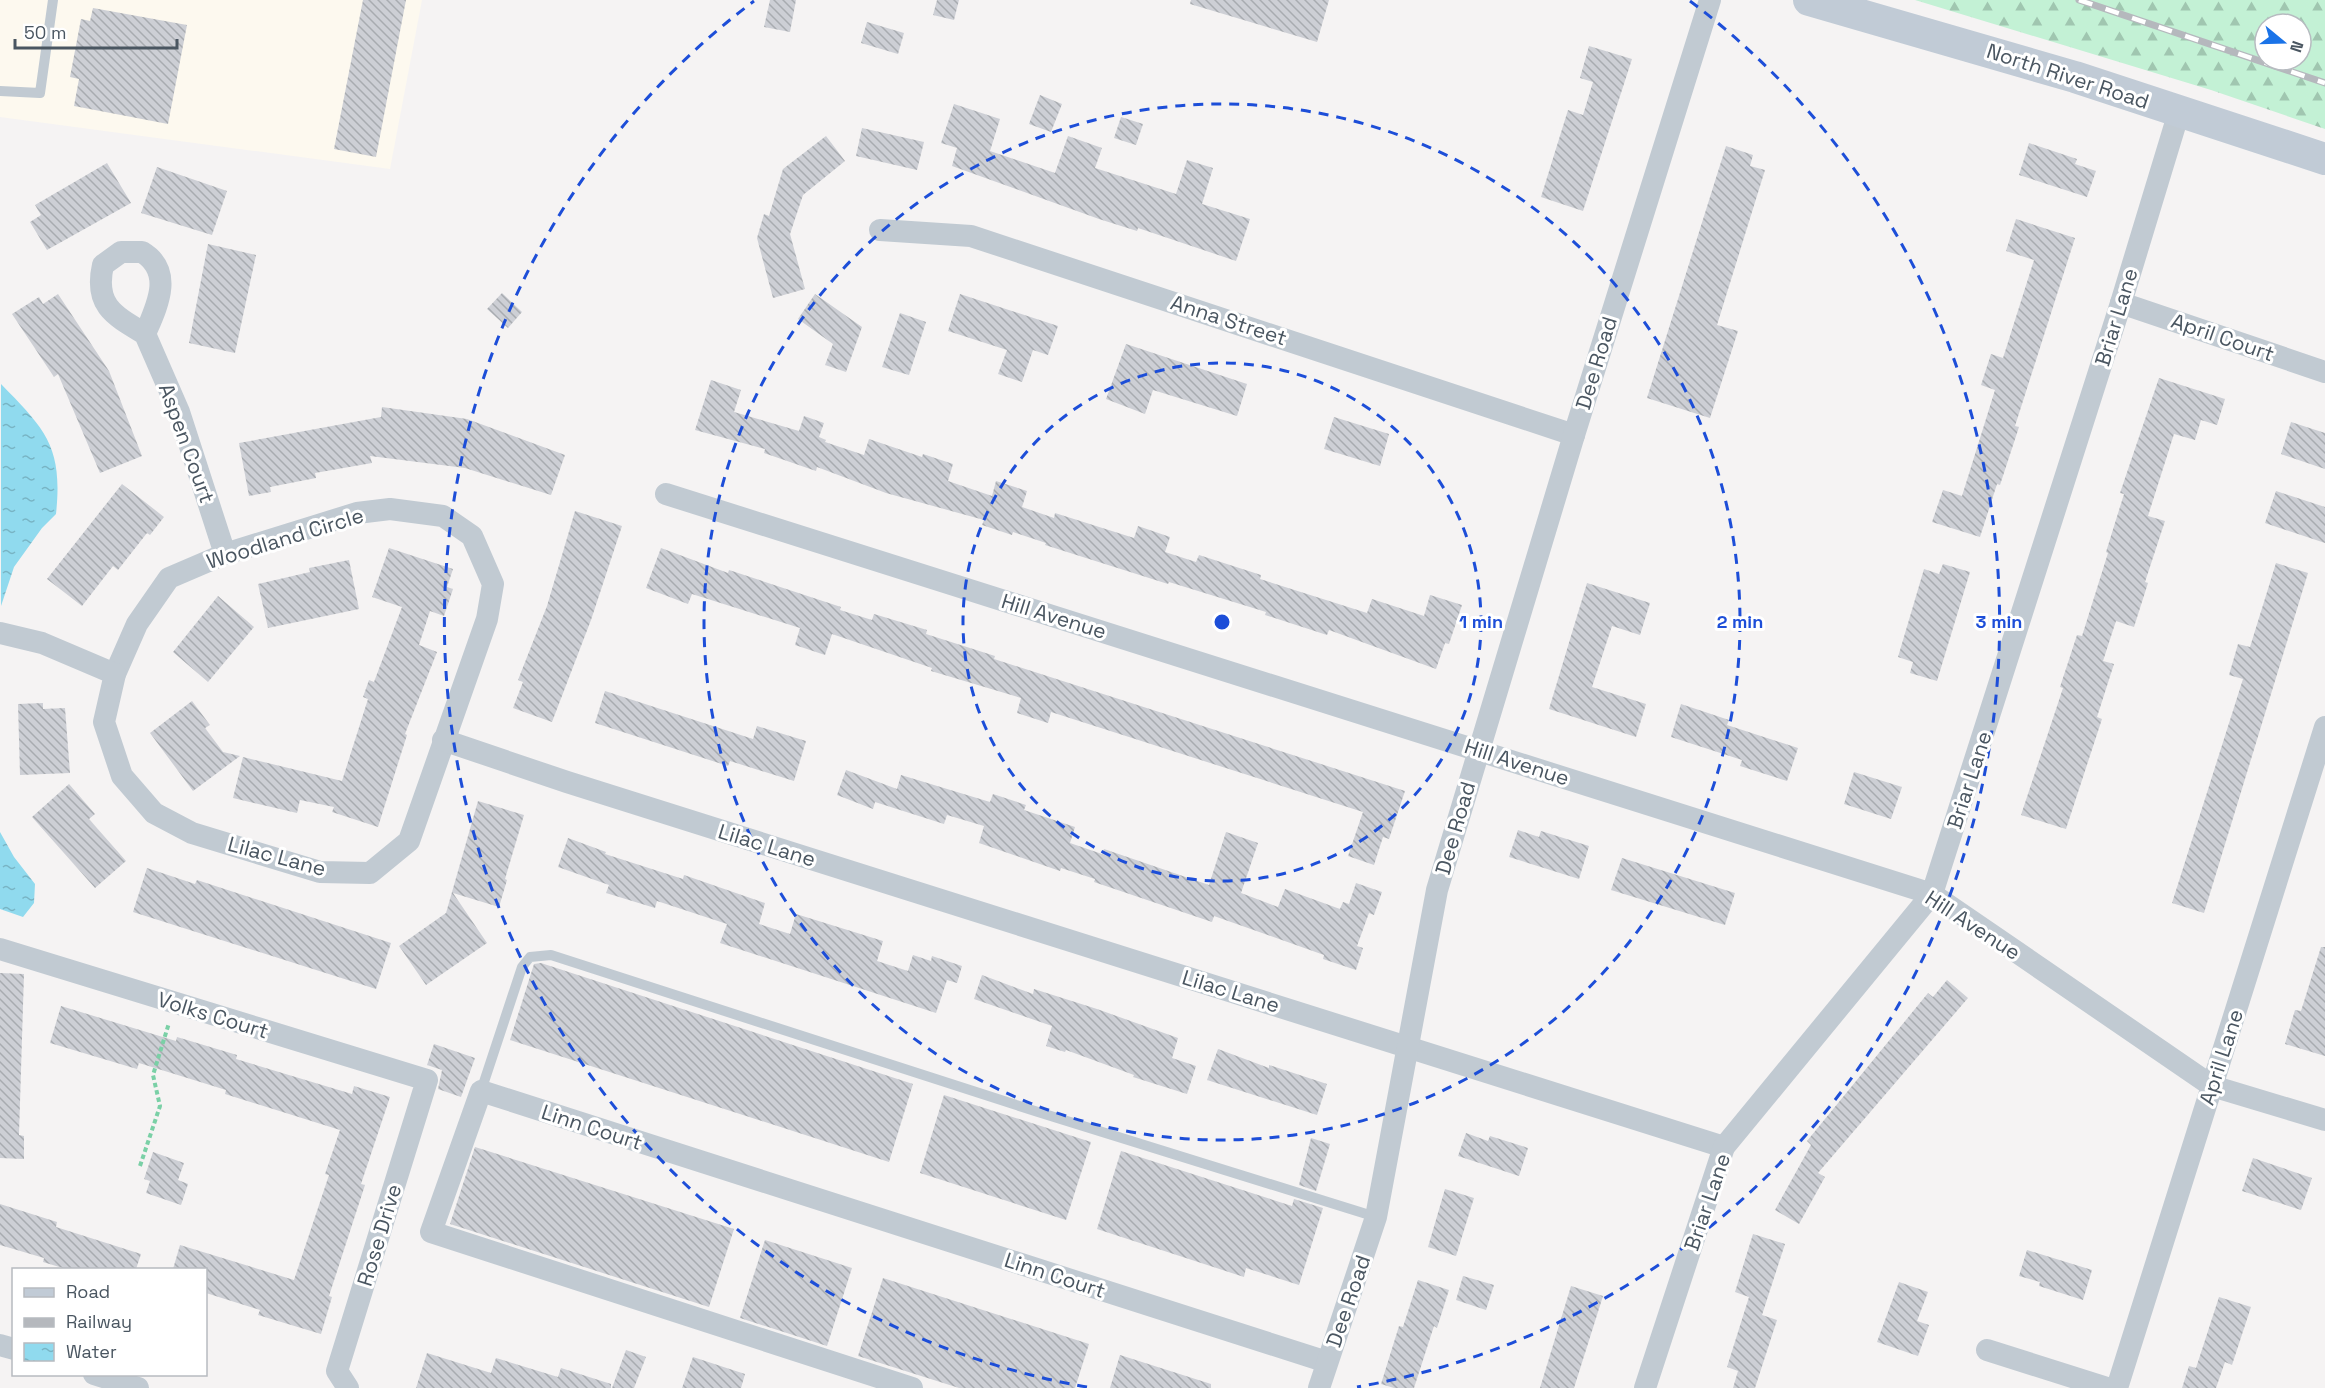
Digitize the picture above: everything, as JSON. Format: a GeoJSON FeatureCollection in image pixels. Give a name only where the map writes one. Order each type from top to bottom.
{"type":"FeatureCollection","features":[{"type":"Feature","properties":{"kind":"main road","name":"North River Road"},"geometry":{"type":"LineString","coordinates":[[1809,0],[1991,52],[2325,159]]}},
{"type":"Feature","properties":{"kind":"street","name":"Dee Road"},"geometry":{"type":"LineString","coordinates":[[1319,1388],[1376,1216],[1437,890],[1574,435],[1710,0]]}},
{"type":"Feature","properties":{"kind":"street","name":"Briar Lane"},"geometry":{"type":"LineString","coordinates":[[1645,1388],[1724,1148],[1932,894],[2121,303],[2179,112]]}},
{"type":"Feature","properties":{"kind":"street","name":"Anna Street"},"geometry":{"type":"LineString","coordinates":[[880,230],[971,236],[1574,435]]}},
{"type":"Feature","properties":{"kind":"street","name":"April Court"},"geometry":{"type":"LineString","coordinates":[[2121,303],[2325,372]]}},
{"type":"Feature","properties":{"kind":"street","name":"Aspen Court"},"geometry":{"type":"LineString","coordinates":[[145,334],[179,412],[225,554]]}},
{"type":"Feature","properties":{"kind":"street","name":"Hill Avenue"},"geometry":{"type":"LineString","coordinates":[[666,494],[1932,894],[2212,1086],[2325,1120]]}},
{"type":"Feature","properties":{"kind":"street","name":"Woodland Circle"},"geometry":{"type":"LineString","coordinates":[[116,674],[137,624],[169,578],[225,554],[357,513],[390,509],[443,516],[472,536],[493,584],[488,619],[443,740]]}},
{"type":"Feature","properties":{"kind":"street"},"geometry":{"type":"LineString","coordinates":[[0,633],[42,643],[116,674]]}},
{"type":"Feature","properties":{"kind":"street","name":"Lilac Lane"},"geometry":{"type":"LineString","coordinates":[[116,674],[104,722],[122,776],[154,813],[192,833],[320,872],[370,873],[409,841],[443,740],[567,782],[1724,1148]]}},
{"type":"Feature","properties":{"kind":"street","name":"April Lane"},"geometry":{"type":"LineString","coordinates":[[2117,1388],[2325,727]]}},
{"type":"Feature","properties":{"kind":"street","name":"Volks Court"},"geometry":{"type":"LineString","coordinates":[[0,949],[427,1080]]}},
{"type":"Feature","properties":{"kind":"street","name":"Rose Drive"},"geometry":{"type":"LineString","coordinates":[[348,1388],[337,1371],[427,1080]]}},
{"type":"Feature","properties":{"kind":"street"},"geometry":{"type":"LineString","coordinates":[[481,1091],[431,1232],[912,1388]]}},
{"type":"Feature","properties":{"kind":"street","name":"Linn Court"},"geometry":{"type":"LineString","coordinates":[[481,1091],[1327,1362]]}},
{"type":"Feature","properties":{"kind":"street"},"geometry":{"type":"LineString","coordinates":[[1987,1350],[2107,1388]]}},
{"type":"Feature","properties":{"kind":"street"},"geometry":{"type":"LineString","coordinates":[[100,1376],[138,1388]]}},
{"type":"Feature","properties":{"kind":"lane"},"geometry":{"type":"LineString","coordinates":[[0,91],[40,93],[52,0]]}},
{"type":"Feature","properties":{"kind":"lane"},"geometry":{"type":"LineString","coordinates":[[481,1091],[522,967],[530,957],[551,955],[1038,1112],[1376,1216]]}},
{"type":"Feature","properties":{"kind":"path"},"geometry":{"type":"LineString","coordinates":[[140,1166],[160,1106],[153,1075],[170,1023]]}},
{"type":"Feature","properties":{"kind":"shaded area"},"geometry":{"type":"Polygon","coordinates":[[[0,0],[422,0],[390,169],[0,117],[0,0]]]}},
{"type":"Feature","properties":{"kind":"green space"},"geometry":{"type":"Polygon","coordinates":[[[1915,0],[2325,0],[2325,129],[2211,90],[1915,0]]]}},
{"type":"Feature","properties":{"kind":"water"},"geometry":{"type":"Polygon","coordinates":[[[1,384],[30,414],[48,441],[57,472],[57,491],[56,514],[42,528],[14,567],[1,606],[1,384]]]}},
{"type":"Feature","properties":{"kind":"water"},"geometry":{"type":"Polygon","coordinates":[[[0,832],[14,857],[35,884],[34,903],[23,917],[0,909],[0,832]]]}},
{"type":"Feature","properties":{"kind":"building"},"geometry":{"type":"Polygon","coordinates":[[[363,0],[406,0],[376,157],[334,149],[363,0]]]}},
{"type":"Feature","properties":{"kind":"building"},"geometry":{"type":"Polygon","coordinates":[[[770,0],[796,0],[790,32],[764,27],[770,0]]]}},
{"type":"Feature","properties":{"kind":"building"},"geometry":{"type":"Polygon","coordinates":[[[937,0],[959,0],[954,20],[933,15],[937,0]]]}},
{"type":"Feature","properties":{"kind":"building"},"geometry":{"type":"Polygon","coordinates":[[[1191,0],[1329,0],[1317,42],[1190,4],[1191,0]]]}},
{"type":"Feature","properties":{"kind":"building"},"geometry":{"type":"Polygon","coordinates":[[[93,8],[187,25],[168,124],[74,106],[79,79],[70,77],[81,19],[90,21],[93,8]]]}},
{"type":"Feature","properties":{"kind":"building"},"geometry":{"type":"Polygon","coordinates":[[[867,22],[904,33],[898,54],[861,43],[867,22]]]}},
{"type":"Feature","properties":{"kind":"building"},"geometry":{"type":"Polygon","coordinates":[[[1589,46],[1632,59],[1583,211],[1541,197],[1568,110],[1583,115],[1593,82],[1580,78],[1589,46]]]}},
{"type":"Feature","properties":{"kind":"building"},"geometry":{"type":"Polygon","coordinates":[[[1040,95],[1062,104],[1051,132],[1029,124],[1040,95]]]}},
{"type":"Feature","properties":{"kind":"building"},"geometry":{"type":"Polygon","coordinates":[[[954,104],[1000,119],[990,151],[1055,173],[1068,136],[1102,148],[1095,168],[1176,194],[1187,160],[1213,168],[1202,204],[1250,219],[1236,261],[1138,228],[1137,231],[1099,219],[952,166],[957,148],[941,143],[954,104]]]}},
{"type":"Feature","properties":{"kind":"building"},"geometry":{"type":"Polygon","coordinates":[[[1121,117],[1143,124],[1136,145],[1114,138],[1121,117]]]}},
{"type":"Feature","properties":{"kind":"building"},"geometry":{"type":"Polygon","coordinates":[[[862,128],[924,142],[917,170],[856,156],[862,128]]]}},
{"type":"Feature","properties":{"kind":"building"},"geometry":{"type":"Polygon","coordinates":[[[826,136],[845,161],[803,195],[790,234],[805,289],[773,298],[757,238],[764,214],[769,216],[783,169],[826,136]]]}},
{"type":"Feature","properties":{"kind":"building"},"geometry":{"type":"Polygon","coordinates":[[[2029,143],[2077,159],[2075,164],[2096,171],[2087,197],[2019,175],[2029,143]]]}},
{"type":"Feature","properties":{"kind":"building"},"geometry":{"type":"Polygon","coordinates":[[[1726,146],[1753,155],[1750,166],[1765,170],[1717,325],[1738,331],[1710,418],[1647,398],[1726,146]]]}},
{"type":"Feature","properties":{"kind":"building"},"geometry":{"type":"Polygon","coordinates":[[[107,163],[131,203],[47,250],[30,222],[41,215],[35,205],[107,163]]]}},
{"type":"Feature","properties":{"kind":"building"},"geometry":{"type":"Polygon","coordinates":[[[157,167],[227,191],[212,235],[141,213],[157,167]]]}},
{"type":"Feature","properties":{"kind":"building"},"geometry":{"type":"Polygon","coordinates":[[[2016,219],[2075,238],[2015,426],[2019,427],[1980,537],[1932,522],[1943,490],[1962,496],[1995,390],[1981,385],[1991,354],[2003,358],[2034,260],[2006,251],[2016,219]]]}},
{"type":"Feature","properties":{"kind":"building"},"geometry":{"type":"Polygon","coordinates":[[[208,244],[256,255],[235,353],[189,343],[208,244]]]}},
{"type":"Feature","properties":{"kind":"building"},"geometry":{"type":"Polygon","coordinates":[[[502,293],[522,312],[508,328],[487,309],[502,293]]]}},
{"type":"Feature","properties":{"kind":"building"},"geometry":{"type":"Polygon","coordinates":[[[58,294],[109,371],[142,456],[100,473],[58,374],[54,377],[12,314],[39,297],[43,304],[58,294]]]}},
{"type":"Feature","properties":{"kind":"building"},"geometry":{"type":"Polygon","coordinates":[[[815,294],[862,327],[846,372],[825,365],[833,344],[798,319],[815,294]]]}},
{"type":"Feature","properties":{"kind":"building"},"geometry":{"type":"Polygon","coordinates":[[[960,294],[1058,326],[1048,355],[1033,350],[1022,382],[998,374],[1007,350],[948,331],[960,294]]]}},
{"type":"Feature","properties":{"kind":"building"},"geometry":{"type":"Polygon","coordinates":[[[900,313],[926,322],[909,375],[882,367],[900,313]]]}},
{"type":"Feature","properties":{"kind":"building"},"geometry":{"type":"Polygon","coordinates":[[[1126,344],[1247,384],[1237,416],[1153,390],[1145,414],[1106,399],[1126,344]]]}},
{"type":"Feature","properties":{"kind":"building"},"geometry":{"type":"Polygon","coordinates":[[[2159,378],[2225,399],[2217,425],[2201,420],[2195,440],[2174,434],[2148,516],[2165,521],[2145,582],[2148,583],[2134,627],[2116,621],[2103,661],[2114,664],[2097,717],[2102,719],[2066,829],[2021,815],[2063,688],[2060,687],[2077,635],[2082,636],[2124,494],[2120,493],[2159,378]]]}},
{"type":"Feature","properties":{"kind":"building"},"geometry":{"type":"Polygon","coordinates":[[[711,380],[741,390],[734,412],[799,431],[804,416],[824,423],[819,437],[826,440],[825,442],[864,455],[869,439],[922,457],[923,454],[953,464],[948,481],[992,496],[996,481],[1027,491],[1022,507],[1054,518],[1055,513],[1134,538],[1138,526],[1170,537],[1165,552],[1196,562],[1199,555],[1261,575],[1260,579],[1367,613],[1372,599],[1424,616],[1430,595],[1462,605],[1449,644],[1445,643],[1436,669],[1329,630],[1327,635],[1265,615],[1266,612],[1169,582],[1168,584],[1045,545],[1046,543],[1013,532],[1012,535],[982,525],[984,520],[886,493],[817,467],[816,471],[764,453],[765,449],[695,430],[711,380]]]}},
{"type":"Feature","properties":{"kind":"building"},"geometry":{"type":"Polygon","coordinates":[[[382,407],[467,419],[565,455],[551,495],[465,468],[370,456],[372,463],[315,473],[316,478],[270,487],[271,492],[249,496],[239,443],[381,417],[382,407]]]}},
{"type":"Feature","properties":{"kind":"building"},"geometry":{"type":"Polygon","coordinates":[[[1334,417],[1389,434],[1380,466],[1324,449],[1334,417]]]}},
{"type":"Feature","properties":{"kind":"building"},"geometry":{"type":"Polygon","coordinates":[[[2291,422],[2325,433],[2325,469],[2281,454],[2291,422]]]}},
{"type":"Feature","properties":{"kind":"building"},"geometry":{"type":"Polygon","coordinates":[[[122,484],[164,517],[150,535],[147,533],[118,570],[113,566],[82,606],[47,579],[122,484]]]}},
{"type":"Feature","properties":{"kind":"building"},"geometry":{"type":"Polygon","coordinates":[[[2276,491],[2325,507],[2325,543],[2265,523],[2276,491]]]}},
{"type":"Feature","properties":{"kind":"building"},"geometry":{"type":"Polygon","coordinates":[[[575,511],[622,526],[591,620],[552,722],[513,708],[523,682],[518,680],[547,606],[575,511]]]}},
{"type":"Feature","properties":{"kind":"building"},"geometry":{"type":"Polygon","coordinates":[[[389,548],[453,569],[447,587],[453,589],[444,616],[430,611],[419,645],[437,652],[405,734],[407,735],[378,827],[332,812],[334,807],[300,800],[297,813],[233,798],[243,757],[342,781],[368,699],[363,697],[369,680],[374,682],[402,607],[372,597],[389,548]]]}},
{"type":"Feature","properties":{"kind":"building"},"geometry":{"type":"Polygon","coordinates":[[[661,548],[728,573],[729,570],[841,607],[840,610],[872,620],[874,614],[927,630],[926,634],[995,656],[994,659],[1405,791],[1389,839],[1383,837],[1374,865],[1348,856],[1363,812],[1051,712],[1048,723],[1017,713],[1021,698],[931,671],[932,668],[832,634],[825,655],[795,645],[800,628],[692,594],[688,604],[646,588],[661,548]]]}},
{"type":"Feature","properties":{"kind":"building"},"geometry":{"type":"Polygon","coordinates":[[[349,560],[359,609],[268,628],[258,584],[310,572],[309,568],[349,560]]]}},
{"type":"Feature","properties":{"kind":"building"},"geometry":{"type":"Polygon","coordinates":[[[2276,563],[2308,573],[2204,913],[2172,903],[2243,679],[2229,675],[2238,644],[2250,647],[2276,563]]]}},
{"type":"Feature","properties":{"kind":"building"},"geometry":{"type":"Polygon","coordinates":[[[1943,564],[1970,572],[1937,681],[1910,673],[1913,662],[1898,657],[1924,569],[1939,574],[1943,564]]]}},
{"type":"Feature","properties":{"kind":"building"},"geometry":{"type":"Polygon","coordinates":[[[1587,583],[1650,603],[1640,635],[1612,626],[1592,687],[1646,704],[1636,737],[1549,709],[1587,583]]]}},
{"type":"Feature","properties":{"kind":"building"},"geometry":{"type":"Polygon","coordinates":[[[218,596],[254,627],[208,682],[173,652],[218,596]]]}},
{"type":"Feature","properties":{"kind":"building"},"geometry":{"type":"Polygon","coordinates":[[[605,691],[753,739],[757,726],[806,741],[794,781],[730,761],[728,766],[595,723],[605,691]]]}},
{"type":"Feature","properties":{"kind":"building"},"geometry":{"type":"Polygon","coordinates":[[[192,701],[210,725],[205,728],[223,752],[240,756],[193,791],[150,733],[192,701]]]}},
{"type":"Feature","properties":{"kind":"building"},"geometry":{"type":"Polygon","coordinates":[[[43,703],[43,709],[65,708],[70,773],[20,775],[18,704],[43,703]]]}},
{"type":"Feature","properties":{"kind":"building"},"geometry":{"type":"Polygon","coordinates":[[[1681,704],[1729,720],[1727,725],[1798,748],[1787,781],[1740,766],[1742,760],[1671,737],[1681,704]]]}},
{"type":"Feature","properties":{"kind":"building"},"geometry":{"type":"Polygon","coordinates":[[[846,770],[897,789],[901,775],[990,802],[993,794],[1026,805],[1024,810],[1075,827],[1070,843],[1102,854],[1104,849],[1209,885],[1226,832],[1258,843],[1241,893],[1278,907],[1285,889],[1340,909],[1343,902],[1349,904],[1356,883],[1382,892],[1374,915],[1369,913],[1357,946],[1363,948],[1356,970],[1323,959],[1324,955],[1214,916],[1212,922],[1094,882],[1095,879],[1061,868],[1060,871],[979,843],[984,826],[947,815],[944,824],[875,802],[873,809],[837,795],[846,770]]]}},
{"type":"Feature","properties":{"kind":"building"},"geometry":{"type":"Polygon","coordinates":[[[1854,772],[1902,787],[1891,819],[1844,804],[1854,772]]]}},
{"type":"Feature","properties":{"kind":"building"},"geometry":{"type":"Polygon","coordinates":[[[69,784],[95,814],[89,819],[126,861],[95,888],[32,817],[69,784]]]}},
{"type":"Feature","properties":{"kind":"building"},"geometry":{"type":"Polygon","coordinates":[[[478,801],[524,815],[505,879],[507,880],[499,907],[453,893],[487,943],[426,985],[399,946],[446,913],[478,801]]]}},
{"type":"Feature","properties":{"kind":"building"},"geometry":{"type":"Polygon","coordinates":[[[1518,830],[1539,837],[1541,831],[1589,846],[1579,879],[1509,857],[1518,830]]]}},
{"type":"Feature","properties":{"kind":"building"},"geometry":{"type":"Polygon","coordinates":[[[568,838],[606,852],[605,854],[683,879],[684,875],[765,903],[759,924],[790,934],[796,914],[883,941],[877,961],[908,971],[913,955],[931,961],[932,956],[962,966],[957,983],[947,980],[936,1013],[720,943],[727,924],[657,901],[655,908],[606,893],[609,885],[558,867],[568,838]]]}},
{"type":"Feature","properties":{"kind":"building"},"geometry":{"type":"Polygon","coordinates":[[[1622,858],[1735,893],[1725,925],[1611,890],[1622,858]]]}},
{"type":"Feature","properties":{"kind":"building"},"geometry":{"type":"Polygon","coordinates":[[[147,868],[195,884],[197,880],[391,943],[376,989],[133,912],[147,868]]]}},
{"type":"Feature","properties":{"kind":"building"},"geometry":{"type":"Polygon","coordinates":[[[2321,947],[2325,947],[2325,1056],[2285,1044],[2295,1010],[2301,1011],[2321,947]]]}},
{"type":"Feature","properties":{"kind":"building"},"geometry":{"type":"Polygon","coordinates":[[[541,963],[913,1084],[889,1162],[510,1040],[534,964],[541,963]]]}},
{"type":"Feature","properties":{"kind":"building"},"geometry":{"type":"Polygon","coordinates":[[[0,973],[24,974],[19,1135],[24,1136],[24,1159],[0,1158],[0,973]]]}},
{"type":"Feature","properties":{"kind":"building"},"geometry":{"type":"Polygon","coordinates":[[[982,975],[1033,994],[1034,989],[1097,1009],[1178,1038],[1172,1058],[1196,1066],[1187,1094],[1133,1077],[1134,1075],[1066,1050],[1065,1052],[1046,1046],[1052,1026],[974,999],[982,975]]]}},
{"type":"Feature","properties":{"kind":"building"},"geometry":{"type":"Polygon","coordinates":[[[1947,980],[1968,998],[1818,1173],[1825,1177],[1799,1224],[1775,1210],[1811,1145],[1807,1141],[1928,993],[1933,997],[1947,980]]]}},
{"type":"Feature","properties":{"kind":"building"},"geometry":{"type":"Polygon","coordinates":[[[61,1006],[176,1041],[177,1037],[237,1055],[236,1059],[352,1094],[354,1086],[390,1097],[361,1184],[365,1185],[329,1296],[332,1297],[321,1334],[258,1315],[260,1310],[207,1293],[207,1268],[173,1268],[180,1245],[294,1280],[329,1175],[325,1174],[340,1130],[225,1094],[226,1090],[139,1063],[137,1069],[50,1043],[61,1006]]]}},
{"type":"Feature","properties":{"kind":"building"},"geometry":{"type":"Polygon","coordinates":[[[434,1044],[475,1058],[461,1097],[438,1089],[442,1070],[427,1065],[434,1044]]]}},
{"type":"Feature","properties":{"kind":"building"},"geometry":{"type":"Polygon","coordinates":[[[1218,1049],[1269,1068],[1269,1065],[1327,1084],[1317,1115],[1207,1080],[1218,1049]]]}},
{"type":"Feature","properties":{"kind":"building"},"geometry":{"type":"Polygon","coordinates":[[[944,1095],[1091,1142],[1066,1220],[920,1173],[944,1095]]]}},
{"type":"Feature","properties":{"kind":"building"},"geometry":{"type":"Polygon","coordinates":[[[1466,1133],[1488,1141],[1490,1136],[1528,1148],[1519,1176],[1458,1156],[1466,1133]]]}},
{"type":"Feature","properties":{"kind":"building"},"geometry":{"type":"Polygon","coordinates":[[[1311,1138],[1330,1144],[1316,1191],[1299,1185],[1311,1138]]]}},
{"type":"Feature","properties":{"kind":"building"},"geometry":{"type":"Polygon","coordinates":[[[475,1147],[734,1229],[709,1307],[450,1224],[475,1147]]]}},
{"type":"Feature","properties":{"kind":"building"},"geometry":{"type":"Polygon","coordinates":[[[1121,1151],[1292,1206],[1294,1199],[1323,1208],[1299,1285],[1246,1268],[1244,1277],[1097,1229],[1121,1151]]]}},
{"type":"Feature","properties":{"kind":"building"},"geometry":{"type":"Polygon","coordinates":[[[153,1152],[184,1163],[178,1180],[188,1184],[181,1205],[146,1193],[150,1181],[144,1179],[153,1152]]]}},
{"type":"Feature","properties":{"kind":"building"},"geometry":{"type":"Polygon","coordinates":[[[2253,1158],[2312,1178],[2301,1210],[2242,1191],[2253,1158]]]}},
{"type":"Feature","properties":{"kind":"building"},"geometry":{"type":"Polygon","coordinates":[[[1445,1189],[1474,1198],[1456,1256],[1428,1247],[1445,1189]]]}},
{"type":"Feature","properties":{"kind":"building"},"geometry":{"type":"Polygon","coordinates":[[[0,1204],[57,1222],[56,1227],[141,1254],[136,1268],[63,1268],[43,1262],[44,1258],[0,1245],[0,1204]]]}},
{"type":"Feature","properties":{"kind":"building"},"geometry":{"type":"Polygon","coordinates":[[[1753,1234],[1785,1244],[1762,1315],[1777,1320],[1755,1388],[1733,1388],[1738,1371],[1727,1367],[1749,1297],[1735,1292],[1753,1234]]]}},
{"type":"Feature","properties":{"kind":"building"},"geometry":{"type":"Polygon","coordinates":[[[765,1240],[852,1268],[827,1346],[740,1318],[765,1240]]]}},
{"type":"Feature","properties":{"kind":"building"},"geometry":{"type":"Polygon","coordinates":[[[2027,1250],[2092,1270],[2083,1300],[2039,1286],[2040,1282],[2019,1276],[2027,1250]]]}},
{"type":"Feature","properties":{"kind":"building"},"geometry":{"type":"Polygon","coordinates":[[[1463,1276],[1494,1285],[1486,1310],[1456,1300],[1463,1276]]]}},
{"type":"Feature","properties":{"kind":"building"},"geometry":{"type":"Polygon","coordinates":[[[883,1278],[1089,1344],[1075,1388],[959,1388],[858,1356],[883,1278]]]}},
{"type":"Feature","properties":{"kind":"building"},"geometry":{"type":"Polygon","coordinates":[[[1418,1280],[1449,1290],[1437,1328],[1434,1326],[1414,1388],[1394,1388],[1381,1384],[1399,1326],[1403,1327],[1418,1280]]]}},
{"type":"Feature","properties":{"kind":"building"},"geometry":{"type":"Polygon","coordinates":[[[1899,1282],[1928,1292],[1917,1321],[1929,1325],[1918,1356],[1877,1342],[1899,1282]]]}},
{"type":"Feature","properties":{"kind":"building"},"geometry":{"type":"Polygon","coordinates":[[[1571,1286],[1603,1296],[1574,1388],[1540,1388],[1571,1286]]]}},
{"type":"Feature","properties":{"kind":"building"},"geometry":{"type":"Polygon","coordinates":[[[2219,1297],[2251,1307],[2232,1365],[2225,1362],[2216,1388],[2182,1388],[2189,1366],[2196,1368],[2219,1297]]]}},
{"type":"Feature","properties":{"kind":"building"},"geometry":{"type":"Polygon","coordinates":[[[626,1350],[646,1357],[634,1388],[612,1388],[626,1350]]]}},
{"type":"Feature","properties":{"kind":"building"},"geometry":{"type":"Polygon","coordinates":[[[427,1353],[491,1373],[496,1358],[558,1377],[561,1368],[611,1384],[611,1388],[416,1388],[427,1353]]]}},
{"type":"Feature","properties":{"kind":"building"},"geometry":{"type":"Polygon","coordinates":[[[1120,1355],[1211,1384],[1211,1388],[1110,1388],[1120,1355]]]}},
{"type":"Feature","properties":{"kind":"building"},"geometry":{"type":"Polygon","coordinates":[[[693,1357],[745,1374],[741,1388],[682,1388],[693,1357]]]}},
{"type":"Feature","properties":{"kind":"railway"},"geometry":{"type":"LineString","coordinates":[[2079,0],[2325,83]]}}]}
